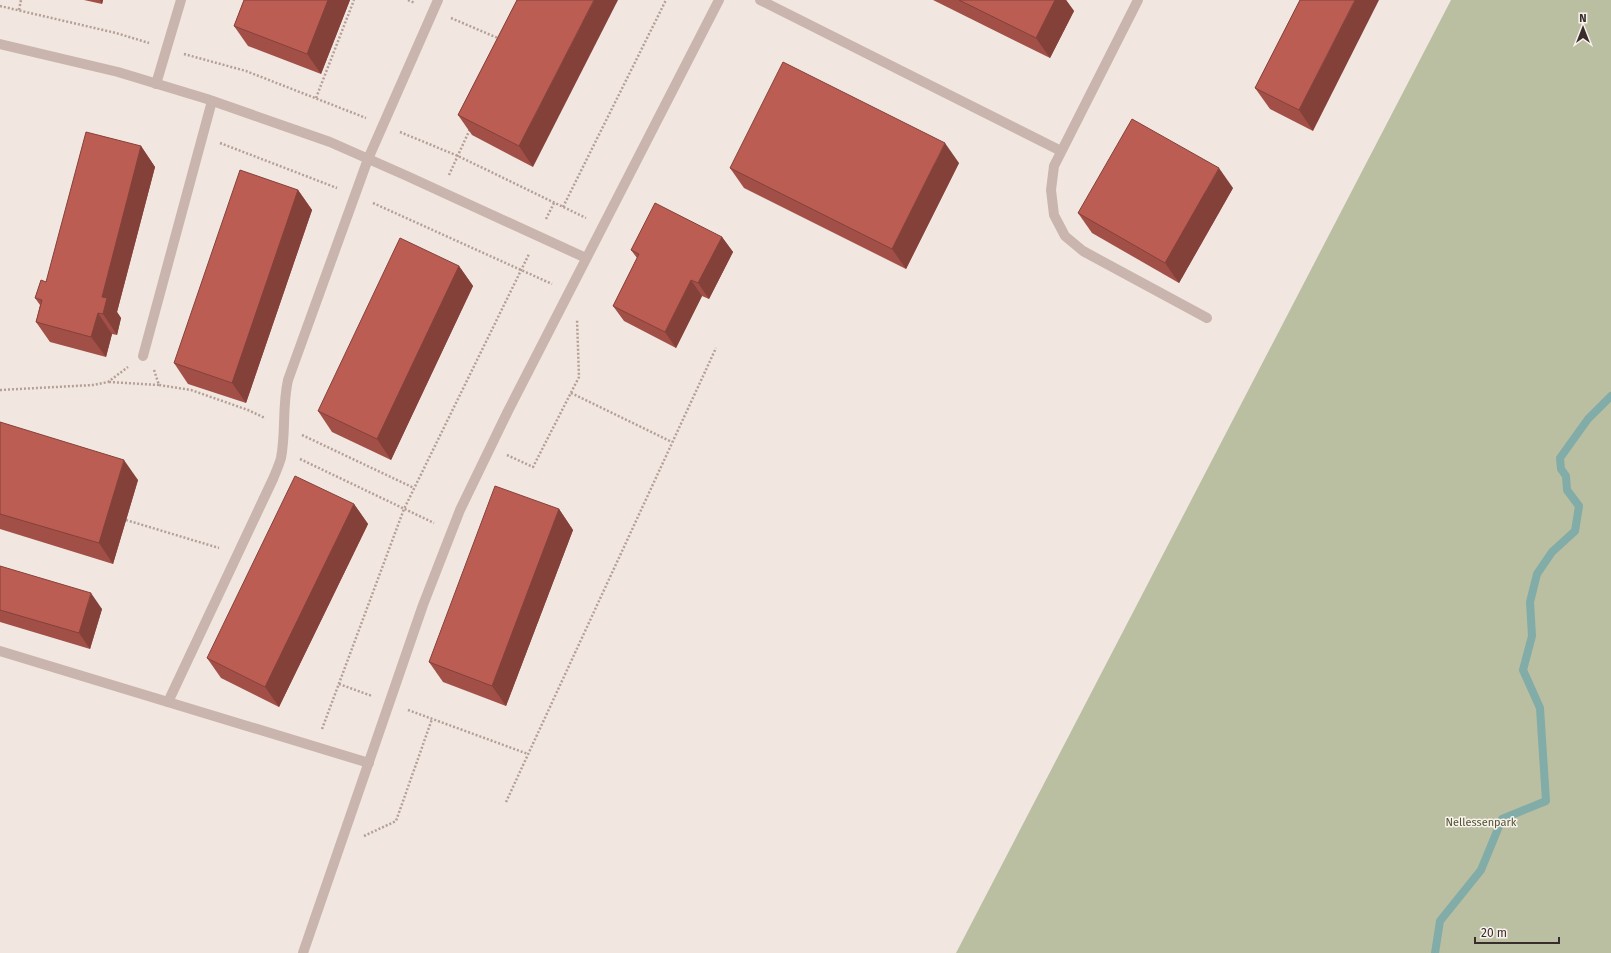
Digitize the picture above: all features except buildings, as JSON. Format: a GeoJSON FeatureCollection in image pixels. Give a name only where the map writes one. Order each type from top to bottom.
{"type":"FeatureCollection","features":[{"type":"Feature","properties":{"kind":"lane"},"geometry":{"type":"LineString","coordinates":[[156,84],[181,0]]}},
{"type":"Feature","properties":{"kind":"lane"},"geometry":{"type":"LineString","coordinates":[[168,702],[273,479],[280,459],[284,426],[284,397],[288,380],[368,159],[438,0]]}},
{"type":"Feature","properties":{"kind":"lane"},"geometry":{"type":"LineString","coordinates":[[304,953],[423,605],[460,510],[490,447],[719,0]]}},
{"type":"Feature","properties":{"kind":"lane"},"geometry":{"type":"LineString","coordinates":[[760,0],[1061,151]]}},
{"type":"Feature","properties":{"kind":"lane"},"geometry":{"type":"LineString","coordinates":[[1138,0],[1054,166],[1051,190],[1054,215],[1065,236],[1083,252],[1206,318]]}},
{"type":"Feature","properties":{"kind":"lane"},"geometry":{"type":"LineString","coordinates":[[0,44],[118,72],[212,101],[330,142],[586,258]]}},
{"type":"Feature","properties":{"kind":"lane"},"geometry":{"type":"LineString","coordinates":[[143,356],[212,101]]}},
{"type":"Feature","properties":{"kind":"lane"},"geometry":{"type":"LineString","coordinates":[[0,651],[369,763]]}},
{"type":"Feature","properties":{"kind":"path"},"geometry":{"type":"LineString","coordinates":[[19,10],[21,0]]}},
{"type":"Feature","properties":{"kind":"path"},"geometry":{"type":"LineString","coordinates":[[316,98],[354,0]]}},
{"type":"Feature","properties":{"kind":"path"},"geometry":{"type":"LineString","coordinates":[[408,0],[506,42]]}},
{"type":"Feature","properties":{"kind":"path"},"geometry":{"type":"LineString","coordinates":[[563,207],[666,0]]}},
{"type":"Feature","properties":{"kind":"path"},"geometry":{"type":"LineString","coordinates":[[0,6],[116,33],[166,49],[246,71],[458,156],[603,227]]}},
{"type":"Feature","properties":{"kind":"path"},"geometry":{"type":"LineString","coordinates":[[441,192],[471,126]]}},
{"type":"Feature","properties":{"kind":"path"},"geometry":{"type":"LineString","coordinates":[[203,137],[355,196],[569,292],[578,323],[579,338],[579,376],[571,393],[533,467],[490,447]]}},
{"type":"Feature","properties":{"kind":"path"},"geometry":{"type":"LineString","coordinates":[[315,747],[404,509],[554,203]]}},
{"type":"Feature","properties":{"kind":"path"},"geometry":{"type":"LineString","coordinates":[[506,802],[716,348]]}},
{"type":"Feature","properties":{"kind":"path"},"geometry":{"type":"LineString","coordinates":[[108,382],[143,356]]}},
{"type":"Feature","properties":{"kind":"path"},"geometry":{"type":"LineString","coordinates":[[0,390],[93,385],[108,382],[159,385]]}},
{"type":"Feature","properties":{"kind":"path"},"geometry":{"type":"LineString","coordinates":[[571,393],[672,442]]}},
{"type":"Feature","properties":{"kind":"path"},"geometry":{"type":"LineString","coordinates":[[281,450],[452,531]]}},
{"type":"Feature","properties":{"kind":"path"},"geometry":{"type":"LineString","coordinates":[[126,520],[238,553]]}},
{"type":"Feature","properties":{"kind":"path"},"geometry":{"type":"LineString","coordinates":[[338,684],[528,754]]}},
{"type":"Feature","properties":{"kind":"path"},"geometry":{"type":"LineString","coordinates":[[340,846],[396,821],[432,719]]}},
{"type":"Feature","properties":{"kind":"green space","name":"Nellessenpark"},"geometry":{"type":"Polygon","coordinates":[[[1451,0],[1611,0],[1611,953],[956,953],[1451,0]]]}},
{"type":"Feature","properties":{"kind":"waterway"},"geometry":{"type":"LineString","coordinates":[[1435,953],[1440,921],[1481,870],[1502,819],[1546,801],[1540,708],[1523,670],[1532,636],[1530,602],[1537,574],[1552,552],[1575,531],[1579,506],[1567,490],[1566,476],[1561,469],[1560,458],[1588,419],[1611,396]]}}]}
